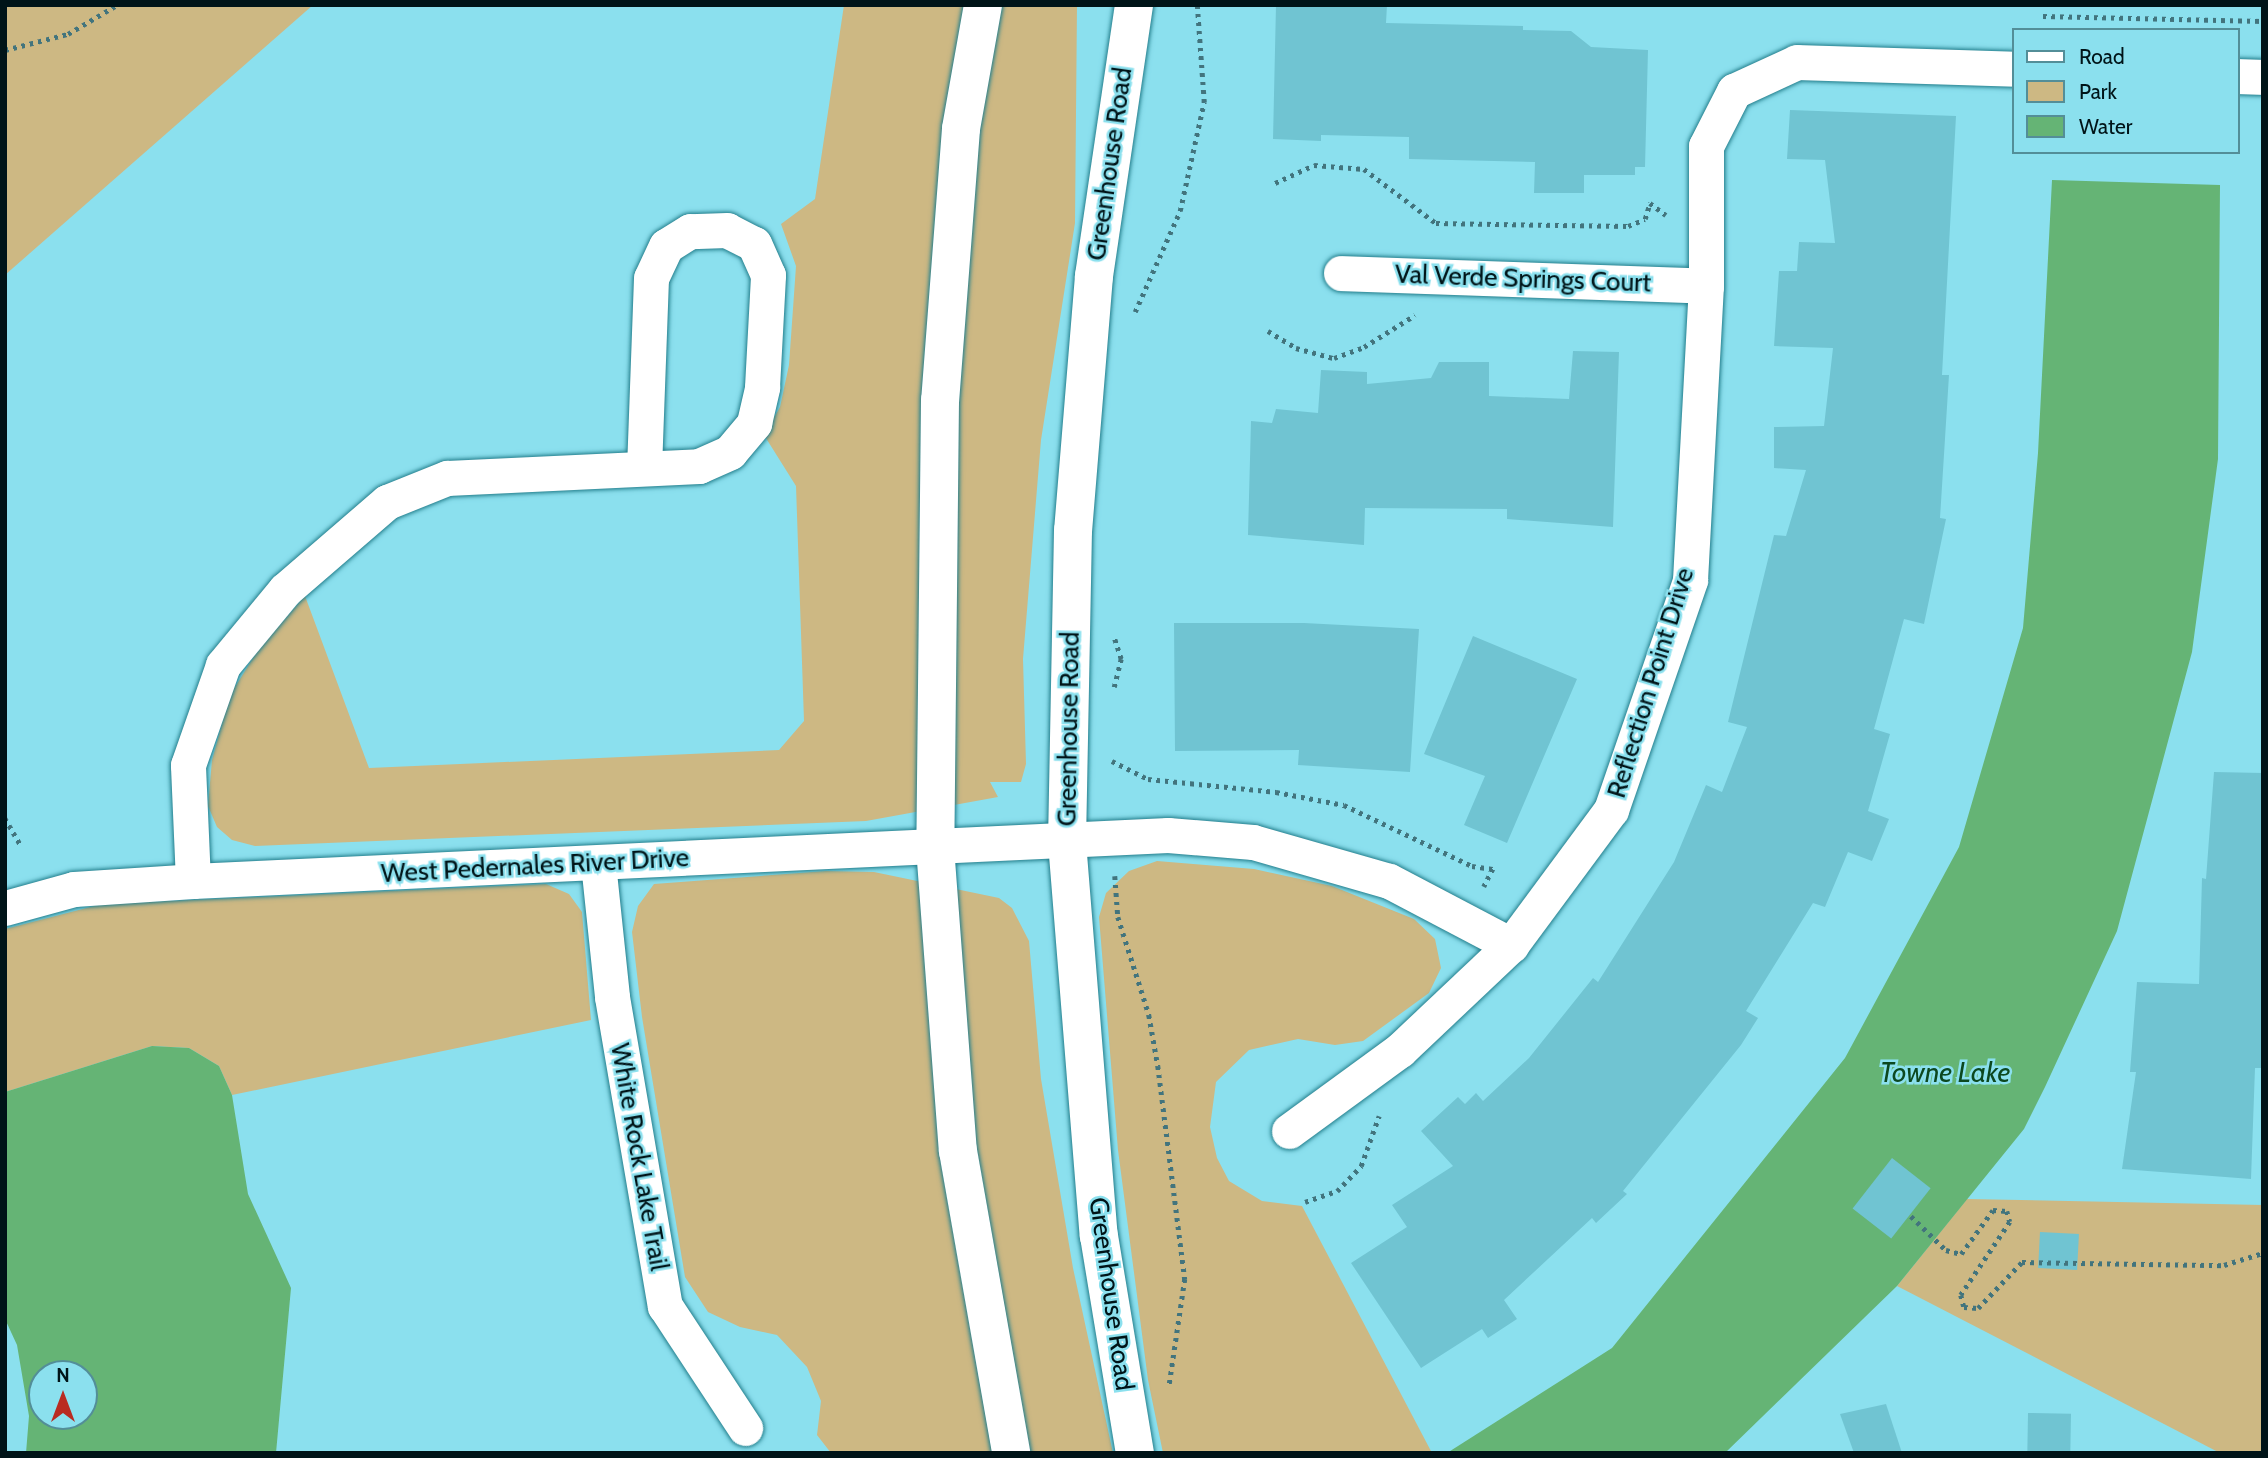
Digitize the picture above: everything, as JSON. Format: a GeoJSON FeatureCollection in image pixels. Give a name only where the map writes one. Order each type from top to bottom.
{"type":"FeatureCollection","features":[{"type":"Feature","properties":{"kind":"main road"},"geometry":{"type":"LineString","coordinates":[[983,5],[961,129],[940,400],[935,847],[958,1151],[1011,1453]]}},
{"type":"Feature","properties":{"kind":"main road","name":"Greenhouse Road"},"geometry":{"type":"LineString","coordinates":[[1134,5],[1094,276],[1075,503],[1066,842],[1098,1236],[1135,1453]]}},
{"type":"Feature","properties":{"kind":"street","name":"Reflection Point Drive"},"geometry":{"type":"LineString","coordinates":[[1289,1132],[1400,1049],[1511,945],[1611,810],[1690,580],[1706,286],[1706,146],[1734,90],[1797,62],[2012,69]]}},
{"type":"Feature","properties":{"kind":"street"},"geometry":{"type":"LineString","coordinates":[[2240,76],[2263,77]]}},
{"type":"Feature","properties":{"kind":"street"},"geometry":{"type":"LineString","coordinates":[[193,881],[188,765],[222,665],[285,590],[387,502],[447,478],[699,466],[730,452],[754,423],[762,387],[768,275],[754,244],[727,230],[690,231],[666,246],[651,278],[644,468]]}},
{"type":"Feature","properties":{"kind":"street","name":"Val Verde Springs Court"},"geometry":{"type":"LineString","coordinates":[[1341,273],[1706,286]]}},
{"type":"Feature","properties":{"kind":"street","name":"West Pedernales River Drive"},"geometry":{"type":"LineString","coordinates":[[5,908],[74,889],[193,881],[1066,842],[1168,835],[1253,842],[1388,881],[1511,945]]}},
{"type":"Feature","properties":{"kind":"street","name":"White Rock Lake Trail"},"geometry":{"type":"LineString","coordinates":[[598,863],[612,997],[665,1306],[745,1428]]}},
{"type":"Feature","properties":{"kind":"path"},"geometry":{"type":"LineString","coordinates":[[5,50],[68,34],[117,5]]}},
{"type":"Feature","properties":{"kind":"path"},"geometry":{"type":"LineString","coordinates":[[1132,319],[1180,211],[1204,102],[1197,5]]}},
{"type":"Feature","properties":{"kind":"path"},"geometry":{"type":"LineString","coordinates":[[2043,16],[2263,21]]}},
{"type":"Feature","properties":{"kind":"path"},"geometry":{"type":"LineString","coordinates":[[1275,183],[1314,165],[1340,164],[1364,169],[1436,223],[1628,226],[1645,219],[1650,203],[1670,219]]}},
{"type":"Feature","properties":{"kind":"path"},"geometry":{"type":"LineString","coordinates":[[1110,625],[1121,659],[1112,694]]}},
{"type":"Feature","properties":{"kind":"path"},"geometry":{"type":"LineString","coordinates":[[1111,752],[1112,776]]}},
{"type":"Feature","properties":{"kind":"path"},"geometry":{"type":"LineString","coordinates":[[1112,763],[1148,779],[1276,792],[1344,805],[1472,866],[1493,869],[1468,922]]}},
{"type":"Feature","properties":{"kind":"path"},"geometry":{"type":"LineString","coordinates":[[5,818],[21,846]]}},
{"type":"Feature","properties":{"kind":"path"},"geometry":{"type":"LineString","coordinates":[[1112,839],[1118,917],[1149,1015],[1158,1066],[1185,1279],[1170,1394]]}},
{"type":"Feature","properties":{"kind":"path"},"geometry":{"type":"LineString","coordinates":[[1910,1216],[1946,1250],[1961,1254],[1993,1210],[2007,1211],[2010,1222],[1961,1295],[1964,1307],[1978,1308],[2022,1262],[2224,1265],[2263,1253]]}},
{"type":"Feature","properties":{"kind":"green space"},"geometry":{"type":"Polygon","coordinates":[[[5,5],[313,5],[5,275],[5,5]]]}},
{"type":"Feature","properties":{"kind":"green space"},"geometry":{"type":"Polygon","coordinates":[[[844,5],[1077,5],[1075,223],[1041,440],[1023,659],[1026,764],[1021,782],[990,782],[998,797],[866,821],[255,846],[232,840],[217,827],[208,806],[212,760],[230,695],[258,650],[305,596],[369,768],[779,750],[804,721],[796,486],[764,435],[780,407],[789,365],[796,266],[781,224],[815,199],[844,5]]]}},
{"type":"Feature","properties":{"kind":"green space"},"geometry":{"type":"Polygon","coordinates":[[[1157,861],[1254,869],[1332,886],[1414,919],[1435,939],[1441,968],[1429,993],[1363,1041],[1335,1045],[1298,1039],[1249,1050],[1216,1082],[1210,1127],[1217,1158],[1229,1181],[1262,1201],[1302,1206],[1432,1453],[1163,1453],[1148,1380],[1118,1150],[1099,917],[1106,893],[1129,871],[1157,861]]]}},
{"type":"Feature","properties":{"kind":"green space"},"geometry":{"type":"Polygon","coordinates":[[[826,871],[874,872],[999,898],[1012,908],[1029,941],[1041,1079],[1073,1268],[1113,1453],[831,1453],[817,1435],[821,1401],[807,1367],[777,1335],[740,1327],[708,1312],[685,1277],[642,1017],[632,932],[638,906],[654,884],[826,871]]]}},
{"type":"Feature","properties":{"kind":"green space"},"geometry":{"type":"Polygon","coordinates":[[[546,884],[569,894],[582,912],[591,1020],[232,1095],[219,1066],[189,1048],[152,1046],[5,1092],[5,929],[102,904],[546,884]]]}},
{"type":"Feature","properties":{"kind":"green space"},"geometry":{"type":"Polygon","coordinates":[[[1967,1199],[2263,1205],[2263,1453],[2220,1453],[1897,1286],[1967,1199]]]}},
{"type":"Feature","properties":{"kind":"water","name":"Towne Lake"},"geometry":{"type":"Polygon","coordinates":[[[2052,180],[2220,185],[2218,459],[2192,652],[2117,931],[2045,1087],[2024,1129],[1897,1286],[1725,1453],[1447,1453],[1612,1348],[1845,1058],[1959,847],[2023,628],[2038,453],[2052,180]]]}},
{"type":"Feature","properties":{"kind":"water"},"geometry":{"type":"Polygon","coordinates":[[[152,1046],[189,1048],[219,1066],[232,1095],[248,1194],[291,1288],[276,1453],[26,1453],[28,1428],[98,1430],[98,1360],[28,1360],[28,1410],[17,1345],[5,1319],[5,1092],[152,1046]]]}},
{"type":"Feature","properties":{"kind":"building"},"geometry":{"type":"Polygon","coordinates":[[[1276,5],[1387,5],[1386,23],[1523,26],[1523,30],[1571,31],[1591,47],[1648,50],[1645,167],[1635,167],[1635,175],[1584,175],[1584,193],[1534,193],[1535,162],[1409,159],[1409,137],[1321,135],[1321,141],[1273,139],[1276,5]]]}},
{"type":"Feature","properties":{"kind":"building"},"geometry":{"type":"Polygon","coordinates":[[[1790,110],[1956,116],[1942,375],[1949,375],[1940,518],[1946,519],[1924,624],[1904,619],[1874,729],[1890,734],[1868,811],[1889,819],[1872,861],[1848,852],[1825,907],[1813,903],[1746,1011],[1758,1018],[1741,1045],[1623,1191],[1627,1194],[1596,1223],[1592,1218],[1504,1300],[1517,1319],[1488,1338],[1482,1329],[1421,1368],[1351,1263],[1407,1227],[1392,1205],[1453,1166],[1421,1131],[1458,1097],[1465,1104],[1476,1093],[1483,1101],[1529,1058],[1593,978],[1598,982],[1674,862],[1706,785],[1722,792],[1747,727],[1728,722],[1774,535],[1786,536],[1806,470],[1774,468],[1774,427],[1824,426],[1833,348],[1774,346],[1779,271],[1797,271],[1799,242],[1835,243],[1825,160],[1787,159],[1790,110]]]}},
{"type":"Feature","properties":{"kind":"building"},"geometry":{"type":"Polygon","coordinates":[[[1573,351],[1619,352],[1613,527],[1507,519],[1507,509],[1365,508],[1364,545],[1248,535],[1251,421],[1272,423],[1276,409],[1318,413],[1321,370],[1367,372],[1367,384],[1431,378],[1439,362],[1489,362],[1489,396],[1569,399],[1573,351]]]}},
{"type":"Feature","properties":{"kind":"building"},"geometry":{"type":"Polygon","coordinates":[[[1174,623],[1304,623],[1419,629],[1410,772],[1298,765],[1299,750],[1175,751],[1174,623]]]}},
{"type":"Feature","properties":{"kind":"building"},"geometry":{"type":"Polygon","coordinates":[[[1473,636],[1577,679],[1507,843],[1464,825],[1485,776],[1424,754],[1473,636]]]}},
{"type":"Feature","properties":{"kind":"building"},"geometry":{"type":"Polygon","coordinates":[[[2214,772],[2263,773],[2263,1068],[2255,1068],[2251,1179],[2122,1169],[2136,1072],[2130,1072],[2137,982],[2199,984],[2202,878],[2206,879],[2214,772]]]}},
{"type":"Feature","properties":{"kind":"building"},"geometry":{"type":"Polygon","coordinates":[[[1892,1158],[1931,1188],[1891,1239],[1853,1208],[1892,1158]]]}},
{"type":"Feature","properties":{"kind":"building"},"geometry":{"type":"Polygon","coordinates":[[[2040,1232],[2079,1234],[2077,1270],[2038,1268],[2040,1232]]]}},
{"type":"Feature","properties":{"kind":"building"},"geometry":{"type":"Polygon","coordinates":[[[1886,1404],[1902,1453],[1854,1453],[1840,1414],[1886,1404]]]}},
{"type":"Feature","properties":{"kind":"building"},"geometry":{"type":"Polygon","coordinates":[[[2028,1413],[2071,1414],[2070,1453],[2027,1453],[2028,1413]]]}}]}
